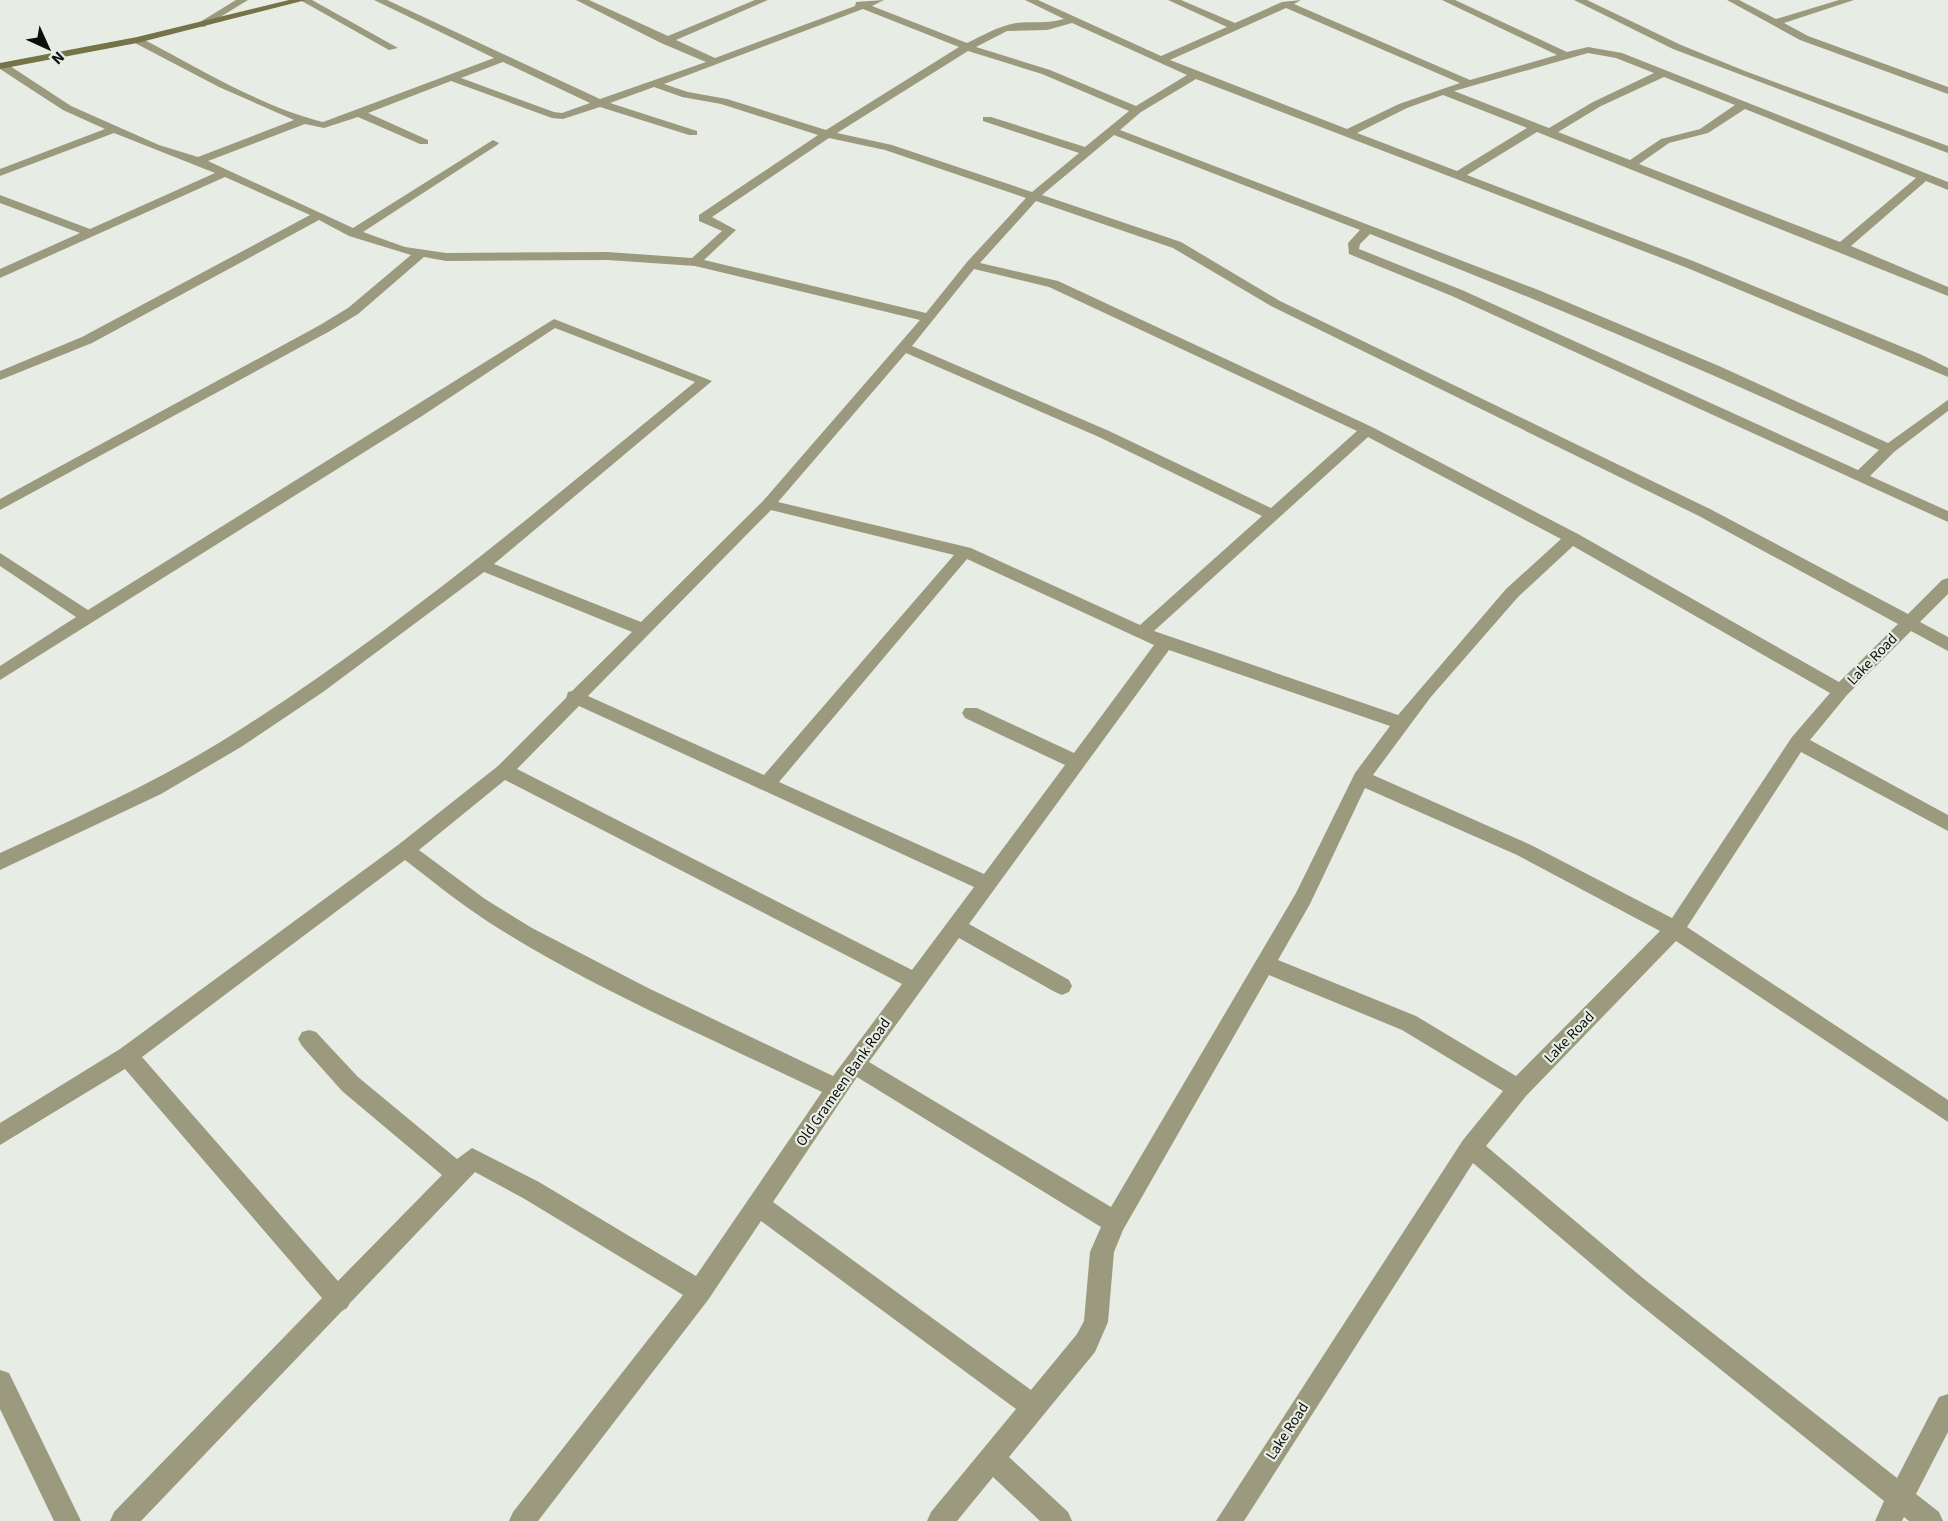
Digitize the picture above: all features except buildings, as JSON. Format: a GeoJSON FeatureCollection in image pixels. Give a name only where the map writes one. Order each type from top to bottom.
{"type":"FeatureCollection","features":[{"type":"Feature","properties":{"kind":"street"},"geometry":{"type":"LineString","coordinates":[[200,25],[243,0]]}},
{"type":"Feature","properties":{"kind":"street"},"geometry":{"type":"LineString","coordinates":[[1,66],[137,40],[303,0],[393,48]]}},
{"type":"Feature","properties":{"kind":"street"},"geometry":{"type":"LineString","coordinates":[[379,0],[597,102],[693,133]]}},
{"type":"Feature","properties":{"kind":"street"},"geometry":{"type":"LineString","coordinates":[[581,0],[665,41],[716,62]]}},
{"type":"Feature","properties":{"kind":"street"},"geometry":{"type":"LineString","coordinates":[[665,41],[763,0]]}},
{"type":"Feature","properties":{"kind":"street"},"geometry":{"type":"LineString","coordinates":[[847,0],[967,47],[1046,72],[1137,110]]}},
{"type":"Feature","properties":{"kind":"street"},"geometry":{"type":"LineString","coordinates":[[452,78],[552,115],[572,113],[597,102],[716,62],[879,0]]}},
{"type":"Feature","properties":{"kind":"street"},"geometry":{"type":"LineString","coordinates":[[1030,0],[1196,75],[1689,264],[1917,358],[1948,373]]}},
{"type":"Feature","properties":{"kind":"street"},"geometry":{"type":"LineString","coordinates":[[1173,0],[1236,27]]}},
{"type":"Feature","properties":{"kind":"street"},"geometry":{"type":"LineString","coordinates":[[1447,0],[1566,55]]}},
{"type":"Feature","properties":{"kind":"street"},"geometry":{"type":"LineString","coordinates":[[1580,0],[1730,69],[1948,150]]}},
{"type":"Feature","properties":{"kind":"street"},"geometry":{"type":"LineString","coordinates":[[1732,0],[1804,38],[1948,91]]}},
{"type":"Feature","properties":{"kind":"street"},"geometry":{"type":"LineString","coordinates":[[1775,22],[1849,0]]}},
{"type":"Feature","properties":{"kind":"street"},"geometry":{"type":"LineString","coordinates":[[1163,60],[1290,2],[1469,83]]}},
{"type":"Feature","properties":{"kind":"street"},"geometry":{"type":"LineString","coordinates":[[694,262],[730,230],[703,218],[827,134],[967,47],[1017,26],[1047,27],[1074,20]]}},
{"type":"Feature","properties":{"kind":"street"},"geometry":{"type":"LineString","coordinates":[[137,40],[223,85],[304,120],[324,125],[502,58]]}},
{"type":"Feature","properties":{"kind":"street"},"geometry":{"type":"LineString","coordinates":[[1347,134],[1403,106],[1443,91],[1588,50],[1618,55],[1948,186]]}},
{"type":"Feature","properties":{"kind":"street"},"geometry":{"type":"LineString","coordinates":[[1,66],[67,108],[155,147],[198,161],[222,174],[319,215],[353,233],[419,255],[446,257],[608,256],[694,262],[929,318]]}},
{"type":"Feature","properties":{"kind":"street"},"geometry":{"type":"LineString","coordinates":[[1550,133],[1596,104],[1661,74]]}},
{"type":"Feature","properties":{"kind":"street"},"geometry":{"type":"LineString","coordinates":[[0,1135],[127,1056],[405,850],[504,771],[641,629],[768,504],[929,318],[971,265],[1033,196],[1137,110],[1196,75]]}},
{"type":"Feature","properties":{"kind":"street"},"geometry":{"type":"LineString","coordinates":[[655,84],[686,95],[723,101],[827,134],[888,147],[1192,252],[1269,301],[1710,513],[1948,645]]}},
{"type":"Feature","properties":{"kind":"street"},"geometry":{"type":"LineString","coordinates":[[1443,91],[1842,247],[1948,292]]}},
{"type":"Feature","properties":{"kind":"street"},"geometry":{"type":"LineString","coordinates":[[1630,165],[1665,141],[1704,131],[1742,106]]}},
{"type":"Feature","properties":{"kind":"street"},"geometry":{"type":"LineString","coordinates":[[358,113],[424,142]]}},
{"type":"Feature","properties":{"kind":"street"},"geometry":{"type":"LineString","coordinates":[[987,119],[1088,152]]}},
{"type":"Feature","properties":{"kind":"street"},"geometry":{"type":"LineString","coordinates":[[198,161],[304,120]]}},
{"type":"Feature","properties":{"kind":"street"},"geometry":{"type":"LineString","coordinates":[[1457,176],[1535,128]]}},
{"type":"Feature","properties":{"kind":"street"},"geometry":{"type":"LineString","coordinates":[[0,173],[115,129]]}},
{"type":"Feature","properties":{"kind":"street"},"geometry":{"type":"LineString","coordinates":[[1114,131],[1370,228],[1714,369],[1889,449]]}},
{"type":"Feature","properties":{"kind":"street"},"geometry":{"type":"LineString","coordinates":[[353,233],[492,143]]}},
{"type":"Feature","properties":{"kind":"street"},"geometry":{"type":"LineString","coordinates":[[0,274],[222,174]]}},
{"type":"Feature","properties":{"kind":"street"},"geometry":{"type":"LineString","coordinates":[[1842,247],[1924,177]]}},
{"type":"Feature","properties":{"kind":"street"},"geometry":{"type":"LineString","coordinates":[[0,199],[90,233]]}},
{"type":"Feature","properties":{"kind":"street"},"geometry":{"type":"LineString","coordinates":[[0,376],[87,340],[319,215]]}},
{"type":"Feature","properties":{"kind":"street"},"geometry":{"type":"LineString","coordinates":[[1370,228],[1354,243],[1351,248],[1353,251],[1456,293],[1948,517]]}},
{"type":"Feature","properties":{"kind":"street"},"geometry":{"type":"LineString","coordinates":[[0,505],[325,328],[353,311],[419,255]]}},
{"type":"Feature","properties":{"kind":"street"},"geometry":{"type":"LineString","coordinates":[[971,265],[1053,284],[1105,306],[1367,430],[1572,538],[1841,691]]}},
{"type":"Feature","properties":{"kind":"street"},"geometry":{"type":"LineString","coordinates":[[0,674],[87,617],[456,390],[554,323],[705,381],[482,565],[317,688],[236,742],[154,789],[0,862]]}},
{"type":"Feature","properties":{"kind":"street"},"geometry":{"type":"LineString","coordinates":[[904,347],[1104,434],[1272,515]]}},
{"type":"Feature","properties":{"kind":"street"},"geometry":{"type":"LineString","coordinates":[[1860,477],[1889,449],[1948,404]]}},
{"type":"Feature","properties":{"kind":"street"},"geometry":{"type":"LineString","coordinates":[[1142,632],[1367,430]]}},
{"type":"Feature","properties":{"kind":"street"},"geometry":{"type":"LineString","coordinates":[[768,504],[965,552],[1165,643],[1401,723]]}},
{"type":"Feature","properties":{"kind":"street"},"geometry":{"type":"LineString","coordinates":[[940,1521],[1086,1343],[1096,1322],[1102,1252],[1115,1222],[1263,963],[1303,898],[1361,778],[1401,723],[1512,593],[1572,538]]}},
{"type":"Feature","properties":{"kind":"street"},"geometry":{"type":"LineString","coordinates":[[767,784],[965,552]]}},
{"type":"Feature","properties":{"kind":"street"},"geometry":{"type":"LineString","coordinates":[[0,558],[87,617]]}},
{"type":"Feature","properties":{"kind":"street"},"geometry":{"type":"LineString","coordinates":[[482,565],[641,629]]}},
{"type":"Feature","properties":{"kind":"street","name":"Lake Road"},"geometry":{"type":"LineString","coordinates":[[1229,1521],[1471,1146],[1518,1089],[1675,929],[1798,742],[1841,691],[1948,584]]}},
{"type":"Feature","properties":{"kind":"street","name":"Old Grameen Bank Road"},"geometry":{"type":"LineString","coordinates":[[522,1521],[700,1292],[854,1064],[985,883],[1165,643]]}},
{"type":"Feature","properties":{"kind":"street"},"geometry":{"type":"LineString","coordinates":[[574,697],[985,883]]}},
{"type":"Feature","properties":{"kind":"street"},"geometry":{"type":"LineString","coordinates":[[971,713],[1076,762]]}},
{"type":"Feature","properties":{"kind":"street"},"geometry":{"type":"LineString","coordinates":[[1798,742],[1948,824]]}},
{"type":"Feature","properties":{"kind":"street"},"geometry":{"type":"LineString","coordinates":[[504,771],[915,981]]}},
{"type":"Feature","properties":{"kind":"street"},"geometry":{"type":"LineString","coordinates":[[1361,778],[1524,850],[1675,929],[1948,1112]]}},
{"type":"Feature","properties":{"kind":"street"},"geometry":{"type":"LineString","coordinates":[[405,850],[484,908],[524,933],[695,1021],[837,1088]]}},
{"type":"Feature","properties":{"kind":"street"},"geometry":{"type":"LineString","coordinates":[[954,926],[1062,986]]}},
{"type":"Feature","properties":{"kind":"street"},"geometry":{"type":"LineString","coordinates":[[1263,963],[1409,1023],[1518,1089]]}},
{"type":"Feature","properties":{"kind":"street"},"geometry":{"type":"LineString","coordinates":[[309,1039],[350,1083],[458,1174]]}},
{"type":"Feature","properties":{"kind":"street"},"geometry":{"type":"LineString","coordinates":[[127,1056],[339,1299]]}},
{"type":"Feature","properties":{"kind":"street"},"geometry":{"type":"LineString","coordinates":[[854,1064],[1115,1222]]}},
{"type":"Feature","properties":{"kind":"street"},"geometry":{"type":"LineString","coordinates":[[1471,1146],[1894,1510],[1930,1521]]}},
{"type":"Feature","properties":{"kind":"street"},"geometry":{"type":"LineString","coordinates":[[123,1521],[472,1159],[531,1190],[700,1292]]}},
{"type":"Feature","properties":{"kind":"street"},"geometry":{"type":"LineString","coordinates":[[758,1205],[1034,1407]]}},
{"type":"Feature","properties":{"kind":"street"},"geometry":{"type":"LineString","coordinates":[[0,1382],[68,1521]]}},
{"type":"Feature","properties":{"kind":"street"},"geometry":{"type":"LineString","coordinates":[[1894,1510],[1948,1406]]}},
{"type":"Feature","properties":{"kind":"street"},"geometry":{"type":"LineString","coordinates":[[992,1459],[1059,1521]]}}]}
